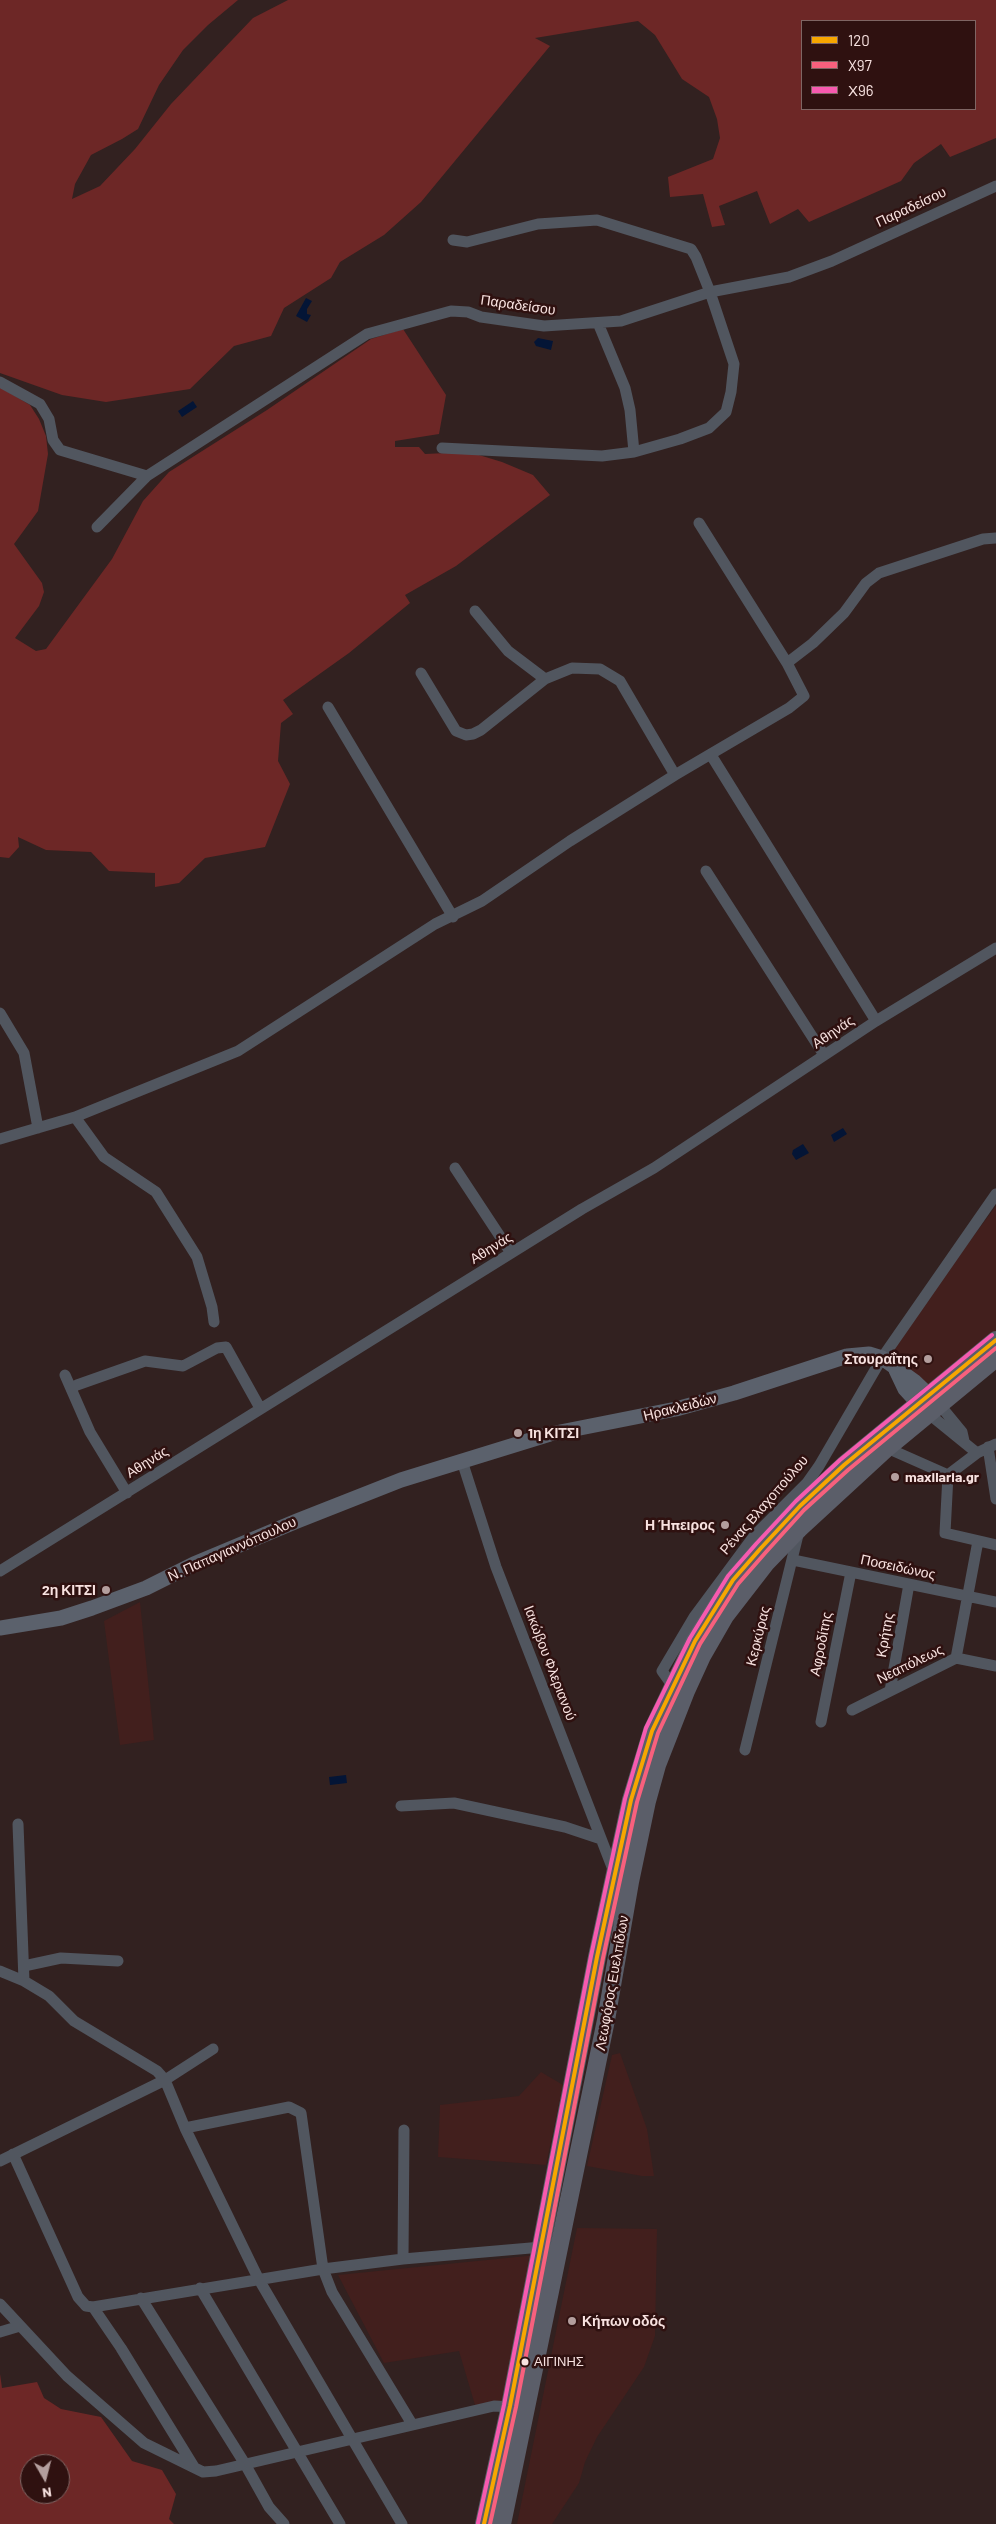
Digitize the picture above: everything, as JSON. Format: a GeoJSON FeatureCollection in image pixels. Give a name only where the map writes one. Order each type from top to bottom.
{"type":"FeatureCollection","features":[{"type":"Feature","properties":{"kind":"main road","name":"Λεωφόρος Ευελπίδων"},"geometry":{"type":"LineString","coordinates":[[484,2524],[518,2408],[604,2030],[630,1882],[657,1765],[702,1656],[725,1616],[753,1578],[799,1529],[887,1448],[929,1404],[996,1340]]}},
{"type":"Feature","properties":{"kind":"main road","name":"Λεωφόρος Ευελπίδων"},"geometry":{"type":"LineString","coordinates":[[502,2524],[542,2247],[615,1874],[631,1800],[652,1731],[672,1685],[714,1608],[733,1580],[761,1548],[800,1506],[844,1466],[996,1358]]}},
{"type":"Feature","properties":{"kind":"street","name":"Παραδείσου"},"geometry":{"type":"LineString","coordinates":[[97,527],[147,476],[366,334],[451,311],[544,326],[621,322],[710,292],[789,276],[832,261],[996,186]]}},
{"type":"Feature","properties":{"kind":"street"},"geometry":{"type":"LineString","coordinates":[[442,448],[575,456],[602,456],[634,452],[709,428],[726,412],[731,392],[734,364],[710,292],[696,256],[690,249],[597,220],[538,224],[467,242],[453,240]]}},
{"type":"Feature","properties":{"kind":"street"},"geometry":{"type":"LineString","coordinates":[[598,324],[625,388],[630,410],[634,452]]}},
{"type":"Feature","properties":{"kind":"street"},"geometry":{"type":"LineString","coordinates":[[0,382],[40,404],[49,419],[53,440],[60,450],[147,476]]}},
{"type":"Feature","properties":{"kind":"street"},"geometry":{"type":"LineString","coordinates":[[0,1139],[75,1117],[238,1051],[435,924],[453,917],[482,901],[675,775],[789,708],[804,696],[787,663],[698,523]]}},
{"type":"Feature","properties":{"kind":"street"},"geometry":{"type":"LineString","coordinates":[[787,663],[813,644],[844,613],[866,583],[879,573],[983,539],[996,538]]}},
{"type":"Feature","properties":{"kind":"street"},"geometry":{"type":"LineString","coordinates":[[475,612],[508,652],[545,679]]}},
{"type":"Feature","properties":{"kind":"street"},"geometry":{"type":"LineString","coordinates":[[422,674],[456,731],[466,735],[474,734],[481,730],[545,679],[572,668],[600,669],[620,681],[675,775]]}},
{"type":"Feature","properties":{"kind":"street"},"geometry":{"type":"LineString","coordinates":[[328,707],[453,917]]}},
{"type":"Feature","properties":{"kind":"street"},"geometry":{"type":"LineString","coordinates":[[711,755],[876,1021]]}},
{"type":"Feature","properties":{"kind":"street"},"geometry":{"type":"LineString","coordinates":[[706,871],[824,1055]]}},
{"type":"Feature","properties":{"kind":"street","name":"Αθηνάς"},"geometry":{"type":"LineString","coordinates":[[0,1572],[260,1408],[511,1253],[654,1168],[876,1021],[996,948]]}},
{"type":"Feature","properties":{"kind":"street"},"geometry":{"type":"LineString","coordinates":[[0,1013],[24,1053],[38,1128]]}},
{"type":"Feature","properties":{"kind":"street"},"geometry":{"type":"LineString","coordinates":[[75,1117],[104,1157],[156,1192],[197,1257],[212,1307],[214,1322]]}},
{"type":"Feature","properties":{"kind":"street"},"geometry":{"type":"LineString","coordinates":[[455,1168],[511,1253]]}},
{"type":"Feature","properties":{"kind":"street","name":"Ρένας Βλαχοπούλου"},"geometry":{"type":"LineString","coordinates":[[672,1685],[662,1671],[694,1617],[754,1536],[807,1483],[815,1472],[996,1194]]}},
{"type":"Feature","properties":{"kind":"street"},"geometry":{"type":"LineString","coordinates":[[77,1385],[145,1361],[183,1366],[217,1348],[226,1348],[260,1408]]}},
{"type":"Feature","properties":{"kind":"street","name":"Ηρακλειδών"},"geometry":{"type":"LineString","coordinates":[[462,1461],[550,1434],[676,1409],[734,1393],[847,1356],[869,1354],[888,1362]]}},
{"type":"Feature","properties":{"kind":"street"},"geometry":{"type":"LineString","coordinates":[[888,1362],[905,1389],[929,1404],[955,1436],[964,1441],[977,1453]]}},
{"type":"Feature","properties":{"kind":"street"},"geometry":{"type":"LineString","coordinates":[[65,1375],[90,1432],[127,1493]]}},
{"type":"Feature","properties":{"kind":"street"},"geometry":{"type":"LineString","coordinates":[[996,1499],[992,1445],[977,1453],[948,1475],[945,1533],[996,1545]]}},
{"type":"Feature","properties":{"kind":"street"},"geometry":{"type":"LineString","coordinates":[[887,1448],[948,1475]]}},
{"type":"Feature","properties":{"kind":"street","name":"Ν. Παπαγιαννόπουλου"},"geometry":{"type":"LineString","coordinates":[[0,1628],[62,1618],[92,1608],[146,1588],[194,1564],[296,1520],[401,1480],[462,1461]]}},
{"type":"Feature","properties":{"kind":"street","name":"Ιακώβου Φλεριανού"},"geometry":{"type":"LineString","coordinates":[[462,1461],[496,1567],[615,1874]]}},
{"type":"Feature","properties":{"kind":"street","name":"Κερκύρας"},"geometry":{"type":"LineString","coordinates":[[745,1750],[793,1560],[799,1529]]}},
{"type":"Feature","properties":{"kind":"street","name":"Νεαπόλεως"},"geometry":{"type":"LineString","coordinates":[[852,1710],[956,1658],[969,1597],[978,1541]]}},
{"type":"Feature","properties":{"kind":"street","name":"Ποσειδώνος"},"geometry":{"type":"LineString","coordinates":[[793,1560],[996,1602]]}},
{"type":"Feature","properties":{"kind":"street","name":"Αφροδίτης"},"geometry":{"type":"LineString","coordinates":[[821,1722],[851,1572]]}},
{"type":"Feature","properties":{"kind":"street","name":"Κρήτης"},"geometry":{"type":"LineString","coordinates":[[890,1690],[909,1584]]}},
{"type":"Feature","properties":{"kind":"street"},"geometry":{"type":"LineString","coordinates":[[956,1658],[996,1666]]}},
{"type":"Feature","properties":{"kind":"street"},"geometry":{"type":"LineString","coordinates":[[401,1806],[454,1803],[565,1828],[601,1839]]}},
{"type":"Feature","properties":{"kind":"street"},"geometry":{"type":"LineString","coordinates":[[18,1824],[24,1981]]}},
{"type":"Feature","properties":{"kind":"street"},"geometry":{"type":"LineString","coordinates":[[24,1966],[61,1958],[118,1961]]}},
{"type":"Feature","properties":{"kind":"street"},"geometry":{"type":"LineString","coordinates":[[0,1971],[24,1981],[49,1996],[74,2021],[157,2071],[165,2080],[185,2128],[258,2278],[402,2524]]}},
{"type":"Feature","properties":{"kind":"street"},"geometry":{"type":"LineString","coordinates":[[0,2161],[165,2080],[213,2049]]}},
{"type":"Feature","properties":{"kind":"street"},"geometry":{"type":"LineString","coordinates":[[185,2128],[289,2107],[301,2113],[322,2268],[332,2292],[412,2424]]}},
{"type":"Feature","properties":{"kind":"street"},"geometry":{"type":"LineString","coordinates":[[403,2258],[404,2130]]}},
{"type":"Feature","properties":{"kind":"street"},"geometry":{"type":"LineString","coordinates":[[14,2154],[78,2297],[86,2306],[93,2308],[141,2298],[322,2268],[403,2258],[542,2247]]}},
{"type":"Feature","properties":{"kind":"street"},"geometry":{"type":"LineString","coordinates":[[200,2288],[340,2524]]}},
{"type":"Feature","properties":{"kind":"street"},"geometry":{"type":"LineString","coordinates":[[141,2298],[246,2464],[270,2507],[284,2524]]}},
{"type":"Feature","properties":{"kind":"street"},"geometry":{"type":"LineString","coordinates":[[0,2304],[67,2376],[144,2443],[203,2472],[216,2471],[494,2406],[518,2408]]}},
{"type":"Feature","properties":{"kind":"street"},"geometry":{"type":"LineString","coordinates":[[93,2308],[121,2348],[194,2467]]}},
{"type":"Feature","properties":{"kind":"street"},"geometry":{"type":"LineString","coordinates":[[0,2332],[20,2326]]}},
{"type":"Feature","properties":{"kind":"shaded area"},"geometry":{"type":"Polygon","coordinates":[[[0,0],[238,0],[208,25],[183,50],[159,85],[138,129],[91,155],[75,184],[72,199],[100,186],[135,149],[171,104],[253,18],[288,0],[996,0],[996,138],[950,157],[941,144],[914,163],[901,181],[809,222],[798,209],[770,224],[757,191],[719,206],[725,225],[712,227],[703,194],[670,197],[668,177],[713,159],[720,138],[717,119],[709,97],[682,79],[655,35],[638,21],[535,38],[550,46],[421,202],[384,235],[340,262],[331,278],[284,308],[271,336],[234,346],[190,389],[106,402],[62,395],[0,373],[0,0]]]}},
{"type":"Feature","properties":{"kind":"shaded area"},"geometry":{"type":"Polygon","coordinates":[[[403,329],[446,395],[439,434],[395,441],[395,447],[419,447],[425,454],[469,452],[502,462],[533,475],[550,495],[456,566],[405,595],[410,603],[349,653],[283,700],[293,714],[281,723],[278,761],[290,784],[265,847],[205,858],[179,883],[155,887],[155,873],[109,871],[91,852],[46,850],[18,837],[19,847],[9,858],[0,857],[0,387],[30,405],[39,419],[46,436],[48,454],[38,511],[14,544],[42,583],[44,592],[39,606],[15,638],[36,651],[46,649],[112,559],[143,501],[169,472],[267,410],[371,339],[403,329]]]}},
{"type":"Feature","properties":{"kind":"shaded area"},"geometry":{"type":"Polygon","coordinates":[[[996,1206],[996,1337],[932,1393],[882,1358],[996,1206]]]}},
{"type":"Feature","properties":{"kind":"shaded area"},"geometry":{"type":"Polygon","coordinates":[[[140,1602],[154,1740],[120,1745],[104,1621],[140,1602]]]}},
{"type":"Feature","properties":{"kind":"shaded area"},"geometry":{"type":"Polygon","coordinates":[[[620,2053],[647,2129],[654,2176],[642,2176],[587,2166],[612,2055],[620,2053]]]}},
{"type":"Feature","properties":{"kind":"shaded area"},"geometry":{"type":"Polygon","coordinates":[[[541,2072],[563,2085],[546,2165],[438,2157],[440,2105],[519,2096],[541,2072]]]}},
{"type":"Feature","properties":{"kind":"shaded area"},"geometry":{"type":"Polygon","coordinates":[[[577,2228],[657,2229],[655,2336],[644,2367],[597,2437],[585,2462],[579,2483],[552,2524],[517,2524],[577,2228]]]}},
{"type":"Feature","properties":{"kind":"shaded area"},"geometry":{"type":"Polygon","coordinates":[[[537,2255],[504,2400],[475,2405],[459,2351],[384,2363],[338,2275],[537,2255]]]}},
{"type":"Feature","properties":{"kind":"shaded area"},"geometry":{"type":"Polygon","coordinates":[[[0,2374],[2,2388],[37,2382],[44,2398],[61,2409],[101,2417],[132,2461],[162,2470],[176,2494],[169,2519],[174,2524],[0,2524],[0,2374]]]}},
{"type":"Feature","properties":{"kind":"water"},"geometry":{"type":"Polygon","coordinates":[[[306,298],[312,301],[307,309],[307,314],[311,315],[307,322],[296,316],[306,298]]]}},
{"type":"Feature","properties":{"kind":"water"},"geometry":{"type":"Polygon","coordinates":[[[538,338],[553,341],[551,350],[536,346],[534,342],[538,338]]]}},
{"type":"Feature","properties":{"kind":"water"},"geometry":{"type":"Polygon","coordinates":[[[193,401],[197,407],[182,417],[178,411],[193,401]]]}},
{"type":"Feature","properties":{"kind":"water"},"geometry":{"type":"Polygon","coordinates":[[[843,1128],[847,1134],[834,1142],[831,1135],[843,1128]]]}},
{"type":"Feature","properties":{"kind":"water"},"geometry":{"type":"Polygon","coordinates":[[[803,1144],[809,1153],[796,1160],[792,1154],[793,1150],[803,1144]]]}},
{"type":"Feature","properties":{"kind":"water"},"geometry":{"type":"Polygon","coordinates":[[[346,1775],[347,1783],[330,1785],[329,1777],[346,1775]]]}},
{"type":"Feature","properties":{"kind":"transit line","name":"Χ96"},"geometry":{"type":"LineString","coordinates":[[478,2523],[504,2405],[591,1956],[625,1799],[646,1728],[690,1638],[728,1576],[756,1544],[796,1501],[840,1460],[992,1335]]}},
{"type":"Feature","properties":{"kind":"transit line","name":"120"},"geometry":{"type":"LineString","coordinates":[[484,2524],[510,2406],[597,1957],[631,1800],[652,1731],[695,1641],[733,1580],[761,1548],[800,1506],[844,1465],[996,1340]]}},
{"type":"Feature","properties":{"kind":"transit line","name":"X97"},"geometry":{"type":"LineString","coordinates":[[490,2524],[516,2407],[603,1958],[637,1802],[658,1733],[700,1644],[738,1584],[766,1552],[804,1510],[848,1470],[996,1348]]}},
{"type":"Feature","properties":{"kind":"place","name":"Στουραΐτης"},"geometry":{"type":"Point","coordinates":[928,1359]}},
{"type":"Feature","properties":{"kind":"place","name":"1η ΚΙΤΣΙ"},"geometry":{"type":"Point","coordinates":[518,1433]}},
{"type":"Feature","properties":{"kind":"place","name":"maxilaria.gr"},"geometry":{"type":"Point","coordinates":[895,1477]}},
{"type":"Feature","properties":{"kind":"place","name":"Η Ήπειρος"},"geometry":{"type":"Point","coordinates":[725,1525]}},
{"type":"Feature","properties":{"kind":"place","name":"2η ΚΙΤΣΙ"},"geometry":{"type":"Point","coordinates":[106,1590]}},
{"type":"Feature","properties":{"kind":"place","name":"Κήπων οδός"},"geometry":{"type":"Point","coordinates":[572,2321]}},
{"type":"Feature","properties":{"kind":"place","name":"ΑΙΓΙΝΗΣ"},"geometry":{"type":"Point","coordinates":[525,2362]}}]}
